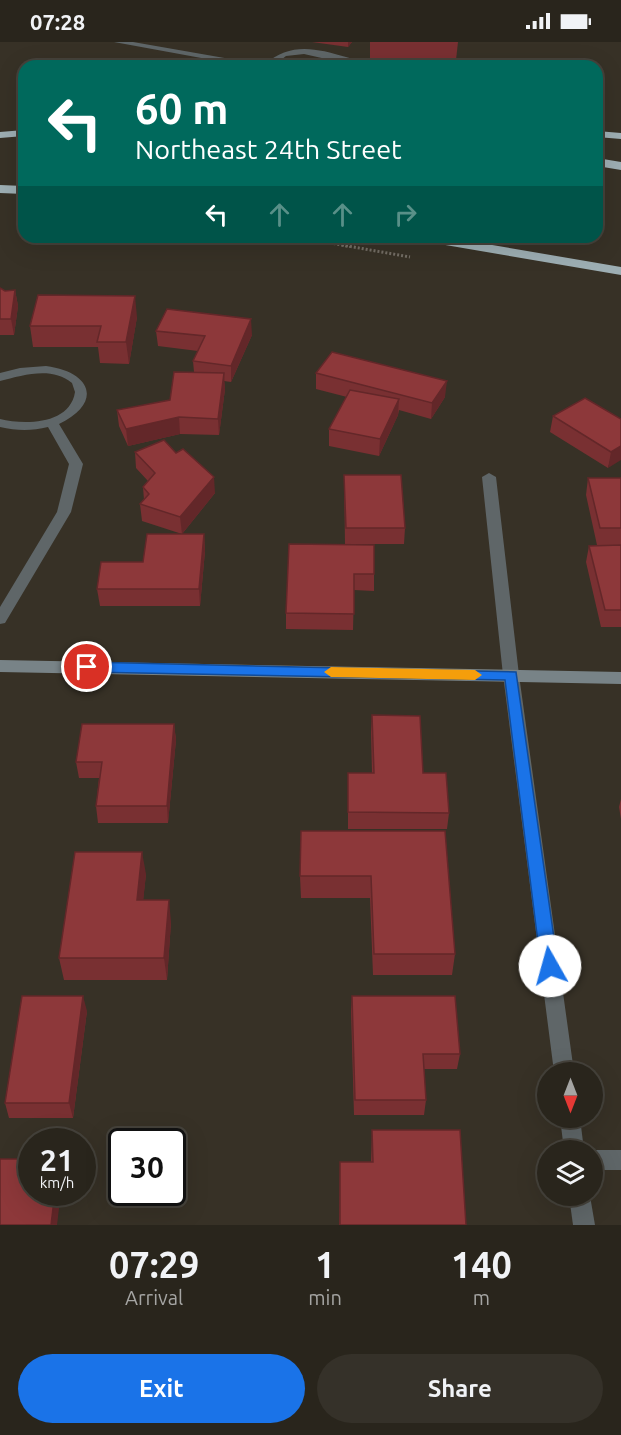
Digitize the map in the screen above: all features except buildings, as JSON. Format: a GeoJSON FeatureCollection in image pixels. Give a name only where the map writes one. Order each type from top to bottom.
{"type":"FeatureCollection","features":[{"type":"Feature","properties":{"kind":"highway"},"geometry":{"type":"LineString","coordinates":[[0,135],[18,134]]}},
{"type":"Feature","properties":{"kind":"highway"},"geometry":{"type":"LineString","coordinates":[[603,134],[621,136]]}},
{"type":"Feature","properties":{"kind":"highway"},"geometry":{"type":"LineString","coordinates":[[603,163],[621,166]]}},
{"type":"Feature","properties":{"kind":"highway"},"geometry":{"type":"LineString","coordinates":[[0,189],[18,190]]}},
{"type":"Feature","properties":{"kind":"highway"},"geometry":{"type":"LineString","coordinates":[[457,243],[621,271]]}},
{"type":"Feature","properties":{"kind":"street"},"geometry":{"type":"LineString","coordinates":[[118,42],[225,60]]}},
{"type":"Feature","properties":{"kind":"street"},"geometry":{"type":"LineString","coordinates":[[274,60],[281,54],[296,51],[315,52],[346,60]]}},
{"type":"Feature","properties":{"kind":"street"},"geometry":{"type":"LineString","coordinates":[[0,377],[31,368],[48,369],[66,374],[76,381],[81,392],[79,402],[67,415],[52,423],[22,427],[0,423]]}},
{"type":"Feature","properties":{"kind":"street"},"geometry":{"type":"LineString","coordinates":[[0,619],[64,512],[76,464],[52,423]]}},
{"type":"Feature","properties":{"kind":"street"},"geometry":{"type":"LineString","coordinates":[[489,477],[511,675],[563,1062]]}},
{"type":"Feature","properties":{"kind":"street"},"geometry":{"type":"LineString","coordinates":[[0,666],[621,678]]}},
{"type":"Feature","properties":{"kind":"street"},"geometry":{"type":"LineString","coordinates":[[603,1160],[621,1160]]}},
{"type":"Feature","properties":{"kind":"street"},"geometry":{"type":"LineString","coordinates":[[582,1206],[585,1225]]}},
{"type":"Feature","properties":{"kind":"slow traffic"},"geometry":{"type":"LineString","coordinates":[[331,672],[475,675]]}},
{"type":"Feature","properties":{"kind":"route"},"geometry":{"type":"LineString","coordinates":[[87,667],[511,675],[550,966]]}}]}
